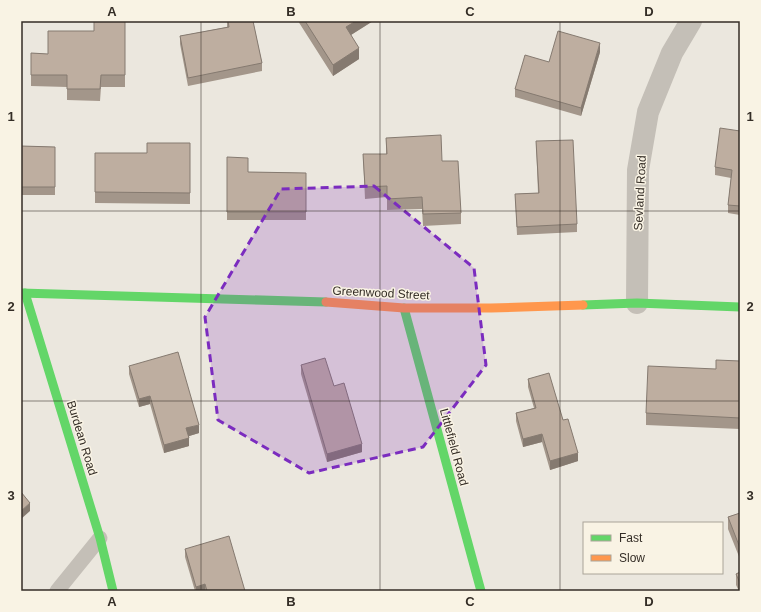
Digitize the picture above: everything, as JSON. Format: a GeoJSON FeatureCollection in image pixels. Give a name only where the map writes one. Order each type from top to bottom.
{"type":"FeatureCollection","features":[{"type":"Feature","properties":{"kind":"street","name":"Sevland Road"},"geometry":{"type":"LineString","coordinates":[[637,303],[638,170],[648,112],[672,53],[691,21]]}},
{"type":"Feature","properties":{"kind":"street","name":"Greenwood Street"},"geometry":{"type":"LineString","coordinates":[[23,293],[312,301],[404,308],[491,308],[637,303],[740,307]]}},
{"type":"Feature","properties":{"kind":"street","name":"Burdean Road"},"geometry":{"type":"LineString","coordinates":[[23,293],[100,538],[113,591]]}},
{"type":"Feature","properties":{"kind":"street","name":"Littlefield Road"},"geometry":{"type":"LineString","coordinates":[[404,308],[481,591]]}},
{"type":"Feature","properties":{"kind":"lane"},"geometry":{"type":"LineString","coordinates":[[57,591],[100,538]]}},
{"type":"Feature","properties":{"kind":"highlighted area"},"geometry":{"type":"Polygon","coordinates":[[[374,186],[474,268],[486,365],[423,447],[309,473],[218,420],[205,317],[281,189],[374,186]]]}},
{"type":"Feature","properties":{"kind":"building"},"geometry":{"type":"Polygon","coordinates":[[[94,21],[125,21],[125,75],[101,75],[100,89],[67,89],[67,75],[31,75],[31,53],[48,54],[48,31],[94,31],[94,21]]]}},
{"type":"Feature","properties":{"kind":"building"},"geometry":{"type":"Polygon","coordinates":[[[228,21],[253,21],[262,63],[188,78],[180,36],[229,27],[228,21]]]}},
{"type":"Feature","properties":{"kind":"building"},"geometry":{"type":"Polygon","coordinates":[[[305,21],[356,21],[346,27],[359,48],[333,65],[305,21]]]}},
{"type":"Feature","properties":{"kind":"building"},"geometry":{"type":"Polygon","coordinates":[[[558,31],[600,43],[581,108],[515,89],[525,55],[549,62],[558,31]]]}},
{"type":"Feature","properties":{"kind":"building"},"geometry":{"type":"Polygon","coordinates":[[[720,128],[740,131],[740,206],[728,205],[732,170],[715,167],[720,128]]]}},
{"type":"Feature","properties":{"kind":"building"},"geometry":{"type":"Polygon","coordinates":[[[441,135],[442,161],[458,161],[461,213],[423,214],[422,197],[387,199],[387,186],[365,187],[363,154],[387,154],[386,138],[441,135]]]}},
{"type":"Feature","properties":{"kind":"building"},"geometry":{"type":"Polygon","coordinates":[[[573,140],[577,224],[517,227],[515,194],[539,193],[536,141],[573,140]]]}},
{"type":"Feature","properties":{"kind":"building"},"geometry":{"type":"Polygon","coordinates":[[[147,143],[190,143],[190,193],[95,192],[95,153],[147,153],[147,143]]]}},
{"type":"Feature","properties":{"kind":"building"},"geometry":{"type":"Polygon","coordinates":[[[21,146],[55,147],[55,187],[21,187],[21,146]]]}},
{"type":"Feature","properties":{"kind":"building"},"geometry":{"type":"Polygon","coordinates":[[[227,157],[248,158],[248,172],[306,173],[306,212],[227,212],[227,157]]]}},
{"type":"Feature","properties":{"kind":"building"},"geometry":{"type":"Polygon","coordinates":[[[178,352],[199,425],[186,428],[189,438],[164,445],[150,396],[139,399],[129,366],[178,352]]]}},
{"type":"Feature","properties":{"kind":"building"},"geometry":{"type":"Polygon","coordinates":[[[325,358],[334,386],[344,383],[362,444],[327,454],[301,365],[325,358]]]}},
{"type":"Feature","properties":{"kind":"building"},"geometry":{"type":"Polygon","coordinates":[[[716,360],[740,361],[740,418],[646,413],[648,366],[716,369],[716,360]]]}},
{"type":"Feature","properties":{"kind":"building"},"geometry":{"type":"Polygon","coordinates":[[[549,373],[563,420],[568,419],[578,453],[550,461],[542,434],[523,439],[516,413],[536,408],[528,379],[549,373]]]}},
{"type":"Feature","properties":{"kind":"building"},"geometry":{"type":"Polygon","coordinates":[[[21,492],[30,503],[21,511],[21,492]]]}},
{"type":"Feature","properties":{"kind":"building"},"geometry":{"type":"Polygon","coordinates":[[[740,513],[740,548],[728,517],[740,513]]]}},
{"type":"Feature","properties":{"kind":"building"},"geometry":{"type":"Polygon","coordinates":[[[229,536],[245,591],[207,591],[205,584],[196,587],[185,549],[229,536]]]}},
{"type":"Feature","properties":{"kind":"building"},"geometry":{"type":"Polygon","coordinates":[[[740,572],[740,583],[736,574],[740,572]]]}},
{"type":"Feature","properties":{"kind":"traffic: fast"},"geometry":{"type":"LineString","coordinates":[[21,293],[326,302]]}},
{"type":"Feature","properties":{"kind":"traffic: fast"},"geometry":{"type":"LineString","coordinates":[[25,293],[100,538],[113,591]]}},
{"type":"Feature","properties":{"kind":"traffic: fast"},"geometry":{"type":"LineString","coordinates":[[583,305],[637,303],[740,307]]}},
{"type":"Feature","properties":{"kind":"traffic: fast"},"geometry":{"type":"LineString","coordinates":[[404,308],[481,591]]}},
{"type":"Feature","properties":{"kind":"traffic: slow"},"geometry":{"type":"LineString","coordinates":[[326,302],[404,308],[491,308],[583,305]]}}]}
